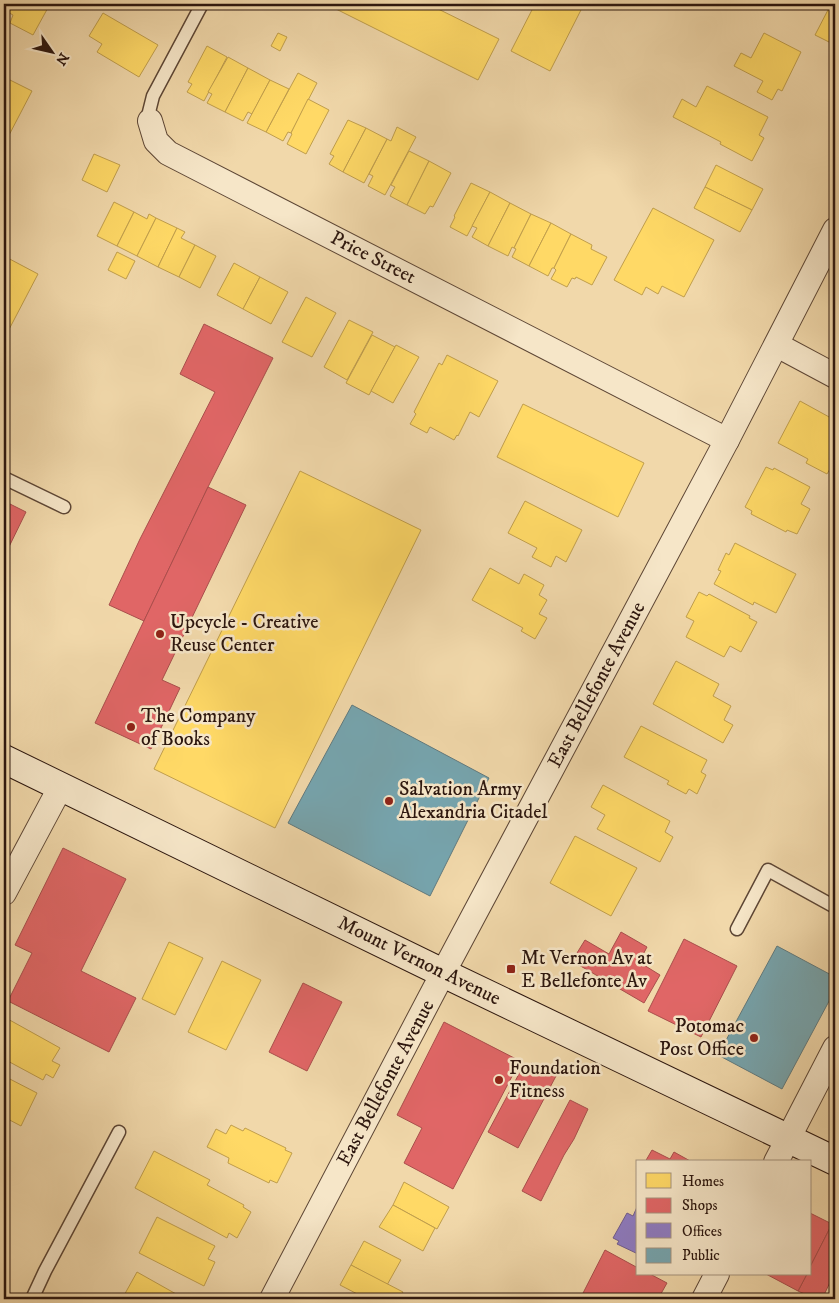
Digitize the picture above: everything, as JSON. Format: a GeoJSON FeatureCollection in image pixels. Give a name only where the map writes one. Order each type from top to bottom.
{"type":"FeatureCollection","features":[{"type":"Feature","properties":{"kind":"main road","name":"Mount Vernon Avenue"},"geometry":{"type":"LineString","coordinates":[[4,759],[835,1161]]}},
{"type":"Feature","properties":{"kind":"street","name":"Price Street"},"geometry":{"type":"LineString","coordinates":[[150,121],[156,141],[168,153],[727,440]]}},
{"type":"Feature","properties":{"kind":"street","name":"East Bellefonte Avenue"},"geometry":{"type":"LineString","coordinates":[[272,1299],[727,440],[835,230]]}},
{"type":"Feature","properties":{"kind":"street"},"geometry":{"type":"LineString","coordinates":[[777,345],[835,376]]}},
{"type":"Feature","properties":{"kind":"street"},"geometry":{"type":"LineString","coordinates":[[4,893],[61,786]]}},
{"type":"Feature","properties":{"kind":"street"},"geometry":{"type":"LineString","coordinates":[[777,1160],[835,1048]]}},
{"type":"Feature","properties":{"kind":"street"},"geometry":{"type":"LineString","coordinates":[[704,1299],[716,1276]]}},
{"type":"Feature","properties":{"kind":"lane","name":"Price Street"},"geometry":{"type":"LineString","coordinates":[[150,121],[149,112],[153,96],[202,4]]}},
{"type":"Feature","properties":{"kind":"lane"},"geometry":{"type":"LineString","coordinates":[[4,478],[64,507]]}},
{"type":"Feature","properties":{"kind":"lane"},"geometry":{"type":"LineString","coordinates":[[737,929],[768,870],[835,907]]}},
{"type":"Feature","properties":{"kind":"lane"},"geometry":{"type":"LineString","coordinates":[[32,1299],[119,1132]]}},
{"type":"Feature","properties":{"kind":"building: Homes"},"geometry":{"type":"Polygon","coordinates":[[[4,4],[50,4],[33,35],[10,23],[13,15],[4,10],[4,4]]]}},
{"type":"Feature","properties":{"kind":"building: Homes"},"geometry":{"type":"Polygon","coordinates":[[[333,4],[428,4],[499,39],[478,80],[332,7],[333,4]]]}},
{"type":"Feature","properties":{"kind":"building: Homes"},"geometry":{"type":"Polygon","coordinates":[[[535,4],[584,4],[550,71],[511,51],[535,4]]]}},
{"type":"Feature","properties":{"kind":"building: Homes"},"geometry":{"type":"Polygon","coordinates":[[[829,8],[835,11],[835,45],[815,35],[829,8]]]}},
{"type":"Feature","properties":{"kind":"building: Homes"},"geometry":{"type":"Polygon","coordinates":[[[103,13],[158,45],[139,77],[97,52],[102,44],[89,36],[103,13]]]}},
{"type":"Feature","properties":{"kind":"building: Homes"},"geometry":{"type":"Polygon","coordinates":[[[278,33],[287,37],[280,51],[271,46],[278,33]]]}},
{"type":"Feature","properties":{"kind":"building: Homes"},"geometry":{"type":"Polygon","coordinates":[[[764,33],[801,52],[782,91],[778,89],[772,100],[757,92],[763,81],[734,66],[741,53],[751,58],[764,33]]]}},
{"type":"Feature","properties":{"kind":"building: Homes"},"geometry":{"type":"Polygon","coordinates":[[[207,46],[227,57],[204,101],[187,92],[192,84],[188,82],[207,46]]]}},
{"type":"Feature","properties":{"kind":"building: Homes"},"geometry":{"type":"Polygon","coordinates":[[[228,57],[248,68],[225,112],[207,103],[212,94],[208,92],[228,57]]]}},
{"type":"Feature","properties":{"kind":"building: Homes"},"geometry":{"type":"Polygon","coordinates":[[[248,68],[270,80],[252,114],[248,112],[243,121],[225,112],[248,68]]]}},
{"type":"Feature","properties":{"kind":"building: Homes"},"geometry":{"type":"Polygon","coordinates":[[[298,73],[317,83],[291,133],[288,132],[283,141],[266,132],[298,73]]]}},
{"type":"Feature","properties":{"kind":"building: Homes"},"geometry":{"type":"Polygon","coordinates":[[[4,77],[32,91],[7,139],[4,137],[4,77]]]}},
{"type":"Feature","properties":{"kind":"building: Homes"},"geometry":{"type":"Polygon","coordinates":[[[270,80],[289,89],[266,132],[247,123],[270,80]]]}},
{"type":"Feature","properties":{"kind":"building: Homes"},"geometry":{"type":"Polygon","coordinates":[[[707,86],[768,117],[759,135],[764,138],[752,161],[720,144],[721,142],[673,117],[682,99],[696,107],[707,86]]]}},
{"type":"Feature","properties":{"kind":"building: Homes"},"geometry":{"type":"Polygon","coordinates":[[[308,99],[329,110],[306,154],[287,144],[308,99]]]}},
{"type":"Feature","properties":{"kind":"building: Homes"},"geometry":{"type":"Polygon","coordinates":[[[348,120],[366,128],[343,172],[329,164],[334,156],[330,154],[348,120]]]}},
{"type":"Feature","properties":{"kind":"building: Homes"},"geometry":{"type":"Polygon","coordinates":[[[397,127],[416,137],[385,195],[368,186],[373,176],[369,174],[387,139],[391,141],[397,127]]]}},
{"type":"Feature","properties":{"kind":"building: Homes"},"geometry":{"type":"Polygon","coordinates":[[[366,128],[387,139],[364,183],[343,172],[366,128]]]}},
{"type":"Feature","properties":{"kind":"building: Homes"},"geometry":{"type":"Polygon","coordinates":[[[409,151],[429,161],[407,205],[390,196],[395,187],[391,185],[409,151]]]}},
{"type":"Feature","properties":{"kind":"building: Homes"},"geometry":{"type":"Polygon","coordinates":[[[94,154],[120,165],[107,192],[82,180],[94,154]]]}},
{"type":"Feature","properties":{"kind":"building: Homes"},"geometry":{"type":"Polygon","coordinates":[[[429,161],[451,173],[433,207],[430,206],[425,214],[407,205],[429,161]]]}},
{"type":"Feature","properties":{"kind":"building: Homes"},"geometry":{"type":"Polygon","coordinates":[[[716,165],[763,189],[752,210],[705,187],[716,165]]]}},
{"type":"Feature","properties":{"kind":"building: Homes"},"geometry":{"type":"Polygon","coordinates":[[[471,183],[490,192],[467,236],[450,227],[471,183]]]}},
{"type":"Feature","properties":{"kind":"building: Homes"},"geometry":{"type":"Polygon","coordinates":[[[705,187],[752,210],[740,232],[694,208],[705,187]]]}},
{"type":"Feature","properties":{"kind":"building: Homes"},"geometry":{"type":"Polygon","coordinates":[[[490,192],[510,203],[488,246],[472,237],[477,228],[472,226],[490,192]]]}},
{"type":"Feature","properties":{"kind":"building: Homes"},"geometry":{"type":"Polygon","coordinates":[[[114,202],[134,212],[117,246],[97,236],[114,202]]]}},
{"type":"Feature","properties":{"kind":"building: Homes"},"geometry":{"type":"Polygon","coordinates":[[[510,203],[531,214],[508,256],[488,246],[510,203]]]}},
{"type":"Feature","properties":{"kind":"building: Homes"},"geometry":{"type":"Polygon","coordinates":[[[653,208],[714,240],[684,297],[662,286],[658,294],[646,287],[642,295],[614,280],[653,208]]]}},
{"type":"Feature","properties":{"kind":"building: Homes"},"geometry":{"type":"Polygon","coordinates":[[[134,212],[147,219],[149,214],[156,218],[137,256],[117,246],[134,212]]]}},
{"type":"Feature","properties":{"kind":"building: Homes"},"geometry":{"type":"Polygon","coordinates":[[[531,214],[551,223],[529,266],[512,257],[516,249],[514,248],[531,214]]]}},
{"type":"Feature","properties":{"kind":"building: Homes"},"geometry":{"type":"Polygon","coordinates":[[[156,218],[177,228],[158,267],[137,256],[156,218]]]}},
{"type":"Feature","properties":{"kind":"building: Homes"},"geometry":{"type":"Polygon","coordinates":[[[551,223],[571,234],[548,276],[529,266],[551,223]]]}},
{"type":"Feature","properties":{"kind":"building: Homes"},"geometry":{"type":"Polygon","coordinates":[[[177,228],[185,232],[181,238],[195,245],[179,277],[158,267],[177,228]]]}},
{"type":"Feature","properties":{"kind":"building: Homes"},"geometry":{"type":"Polygon","coordinates":[[[571,234],[592,245],[591,249],[607,257],[592,285],[576,277],[575,279],[572,278],[567,287],[551,279],[556,270],[554,268],[571,234]]]}},
{"type":"Feature","properties":{"kind":"building: Homes"},"geometry":{"type":"Polygon","coordinates":[[[195,245],[216,256],[200,288],[179,277],[195,245]]]}},
{"type":"Feature","properties":{"kind":"building: Homes"},"geometry":{"type":"Polygon","coordinates":[[[117,252],[135,261],[126,279],[108,270],[117,252]]]}},
{"type":"Feature","properties":{"kind":"building: Homes"},"geometry":{"type":"Polygon","coordinates":[[[4,256],[38,274],[4,339],[4,256]]]}},
{"type":"Feature","properties":{"kind":"building: Homes"},"geometry":{"type":"Polygon","coordinates":[[[234,263],[260,277],[243,309],[217,295],[234,263]]]}},
{"type":"Feature","properties":{"kind":"building: Homes"},"geometry":{"type":"Polygon","coordinates":[[[260,277],[288,292],[271,324],[243,309],[260,277]]]}},
{"type":"Feature","properties":{"kind":"building: Homes"},"geometry":{"type":"Polygon","coordinates":[[[306,297],[336,313],[312,357],[282,342],[306,297]]]}},
{"type":"Feature","properties":{"kind":"building: Homes"},"geometry":{"type":"Polygon","coordinates":[[[349,320],[373,332],[347,380],[324,367],[349,320]]]}},
{"type":"Feature","properties":{"kind":"building: Homes"},"geometry":{"type":"Polygon","coordinates":[[[372,335],[395,347],[369,395],[346,383],[372,335]]]}},
{"type":"Feature","properties":{"kind":"building: Homes"},"geometry":{"type":"Polygon","coordinates":[[[396,345],[419,357],[393,403],[371,391],[396,345]]]}},
{"type":"Feature","properties":{"kind":"building: Homes"},"geometry":{"type":"Polygon","coordinates":[[[447,355],[498,381],[479,417],[470,412],[454,440],[430,427],[427,433],[410,424],[416,414],[414,412],[439,363],[442,365],[447,355]]]}},
{"type":"Feature","properties":{"kind":"building: Homes"},"geometry":{"type":"Polygon","coordinates":[[[800,401],[831,418],[830,421],[835,423],[835,465],[833,464],[827,474],[806,463],[808,459],[778,443],[800,401]]]}},
{"type":"Feature","properties":{"kind":"building: Homes"},"geometry":{"type":"Polygon","coordinates":[[[523,404],[644,463],[618,517],[497,457],[523,404]]]}},
{"type":"Feature","properties":{"kind":"building: Homes"},"geometry":{"type":"Polygon","coordinates":[[[766,467],[773,470],[774,468],[810,487],[801,504],[810,509],[797,534],[787,530],[786,532],[751,514],[752,511],[745,507],[766,467]]]}},
{"type":"Feature","properties":{"kind":"building: Homes"},"geometry":{"type":"Polygon","coordinates":[[[300,471],[421,530],[275,828],[154,769],[300,471]]]}},
{"type":"Feature","properties":{"kind":"building: Homes"},"geometry":{"type":"Polygon","coordinates":[[[525,501],[582,530],[566,562],[556,556],[551,567],[532,557],[537,548],[508,533],[525,501]]]}},
{"type":"Feature","properties":{"kind":"building: Homes"},"geometry":{"type":"Polygon","coordinates":[[[735,543],[796,574],[776,613],[754,602],[753,605],[714,584],[721,571],[718,570],[726,553],[729,555],[735,543]]]}},
{"type":"Feature","properties":{"kind":"building: Homes"},"geometry":{"type":"Polygon","coordinates":[[[490,568],[519,584],[524,574],[544,585],[539,595],[547,600],[539,614],[547,618],[535,639],[521,631],[523,628],[472,600],[490,568]]]}},
{"type":"Feature","properties":{"kind":"building: Homes"},"geometry":{"type":"Polygon","coordinates":[[[699,592],[707,596],[709,594],[750,616],[749,618],[757,622],[741,652],[730,646],[724,657],[686,637],[694,621],[686,617],[699,592]]]}},
{"type":"Feature","properties":{"kind":"building: Homes"},"geometry":{"type":"Polygon","coordinates":[[[676,661],[719,684],[713,696],[731,706],[724,720],[733,725],[723,743],[653,704],[676,661]]]}},
{"type":"Feature","properties":{"kind":"building: Homes"},"geometry":{"type":"Polygon","coordinates":[[[641,726],[707,760],[701,772],[706,775],[697,794],[689,789],[686,794],[667,784],[669,781],[624,757],[641,726]]]}},
{"type":"Feature","properties":{"kind":"building: Homes"},"geometry":{"type":"Polygon","coordinates":[[[603,785],[670,821],[665,832],[673,837],[660,862],[597,829],[605,815],[591,807],[603,785]]]}},
{"type":"Feature","properties":{"kind":"building: Homes"},"geometry":{"type":"Polygon","coordinates":[[[575,836],[637,868],[611,916],[550,883],[575,836]]]}},
{"type":"Feature","properties":{"kind":"building: Homes"},"geometry":{"type":"Polygon","coordinates":[[[169,942],[203,958],[175,1015],[142,999],[169,942]]]}},
{"type":"Feature","properties":{"kind":"building: Homes"},"geometry":{"type":"Polygon","coordinates":[[[222,961],[261,980],[226,1050],[188,1032],[222,961]]]}},
{"type":"Feature","properties":{"kind":"building: Homes"},"geometry":{"type":"Polygon","coordinates":[[[6,1018],[60,1048],[52,1061],[60,1065],[53,1078],[46,1074],[43,1080],[4,1059],[4,1023],[6,1018]]]}},
{"type":"Feature","properties":{"kind":"building: Homes"},"geometry":{"type":"Polygon","coordinates":[[[4,1076],[37,1093],[21,1126],[4,1117],[4,1076]]]}},
{"type":"Feature","properties":{"kind":"building: Homes"},"geometry":{"type":"Polygon","coordinates":[[[231,1125],[243,1131],[245,1128],[286,1148],[285,1150],[292,1153],[277,1183],[270,1180],[269,1183],[228,1163],[229,1158],[207,1147],[216,1129],[226,1134],[231,1125]]]}},
{"type":"Feature","properties":{"kind":"building: Homes"},"geometry":{"type":"Polygon","coordinates":[[[154,1151],[210,1180],[207,1185],[244,1205],[243,1207],[251,1212],[237,1238],[229,1233],[227,1238],[135,1188],[154,1151]]]}},
{"type":"Feature","properties":{"kind":"building: Homes"},"geometry":{"type":"Polygon","coordinates":[[[404,1182],[449,1207],[437,1229],[393,1205],[404,1182]]]}},
{"type":"Feature","properties":{"kind":"building: Homes"},"geometry":{"type":"Polygon","coordinates":[[[393,1205],[435,1228],[423,1251],[379,1227],[393,1205]]]}},
{"type":"Feature","properties":{"kind":"building: Homes"},"geometry":{"type":"Polygon","coordinates":[[[157,1217],[215,1246],[208,1259],[215,1262],[204,1286],[139,1253],[157,1217]]]}},
{"type":"Feature","properties":{"kind":"building: Homes"},"geometry":{"type":"Polygon","coordinates":[[[364,1241],[401,1260],[387,1285],[351,1265],[364,1241]]]}},
{"type":"Feature","properties":{"kind":"building: Homes"},"geometry":{"type":"Polygon","coordinates":[[[351,1265],[403,1292],[399,1299],[367,1299],[340,1285],[351,1265]]]}},
{"type":"Feature","properties":{"kind":"building: Homes"},"geometry":{"type":"Polygon","coordinates":[[[137,1272],[185,1299],[122,1299],[137,1272]]]}},
{"type":"Feature","properties":{"kind":"building: Shops"},"geometry":{"type":"Polygon","coordinates":[[[204,324],[273,358],[208,487],[144,621],[109,605],[140,539],[215,392],[180,374],[204,324]]]}},
{"type":"Feature","properties":{"kind":"building: Shops"},"geometry":{"type":"Polygon","coordinates":[[[208,487],[246,505],[162,680],[180,688],[151,749],[95,723],[208,487]]]}},
{"type":"Feature","properties":{"kind":"building: Shops"},"geometry":{"type":"Polygon","coordinates":[[[4,501],[26,512],[4,557],[4,501]]]}},
{"type":"Feature","properties":{"kind":"building: Shops"},"geometry":{"type":"Polygon","coordinates":[[[63,848],[126,879],[81,971],[136,998],[109,1052],[8,1001],[32,953],[15,945],[63,848]]]}},
{"type":"Feature","properties":{"kind":"building: Shops"},"geometry":{"type":"Polygon","coordinates":[[[621,932],[647,947],[639,962],[660,975],[644,1003],[572,961],[585,940],[609,954],[621,932]]]}},
{"type":"Feature","properties":{"kind":"building: Shops"},"geometry":{"type":"Polygon","coordinates":[[[684,939],[737,966],[701,1037],[648,1011],[684,939]]]}},
{"type":"Feature","properties":{"kind":"building: Shops"},"geometry":{"type":"Polygon","coordinates":[[[303,983],[342,1002],[307,1071],[269,1052],[303,983]]]}},
{"type":"Feature","properties":{"kind":"building: Shops"},"geometry":{"type":"Polygon","coordinates":[[[444,1022],[520,1061],[453,1189],[404,1163],[422,1128],[397,1115],[444,1022]]]}},
{"type":"Feature","properties":{"kind":"building: Shops"},"geometry":{"type":"Polygon","coordinates":[[[531,1063],[556,1076],[518,1148],[488,1132],[520,1072],[525,1075],[531,1063]]]}},
{"type":"Feature","properties":{"kind":"building: Shops"},"geometry":{"type":"Polygon","coordinates":[[[570,1100],[588,1109],[541,1201],[522,1191],[570,1100]]]}},
{"type":"Feature","properties":{"kind":"building: Shops"},"geometry":{"type":"Polygon","coordinates":[[[652,1150],[670,1159],[674,1152],[688,1160],[646,1160],[652,1150]]]}},
{"type":"Feature","properties":{"kind":"building: Shops"},"geometry":{"type":"Polygon","coordinates":[[[812,1214],[832,1224],[812,1263],[812,1214]]]}},
{"type":"Feature","properties":{"kind":"building: Shops"},"geometry":{"type":"Polygon","coordinates":[[[832,1224],[835,1226],[835,1272],[822,1299],[815,1299],[798,1291],[806,1276],[812,1276],[812,1263],[832,1224]]]}},
{"type":"Feature","properties":{"kind":"building: Shops"},"geometry":{"type":"Polygon","coordinates":[[[605,1250],[636,1267],[636,1276],[654,1276],[667,1283],[658,1299],[580,1299],[605,1250]]]}},
{"type":"Feature","properties":{"kind":"building: Shops"},"geometry":{"type":"Polygon","coordinates":[[[770,1276],[806,1276],[798,1291],[770,1276]]]}},
{"type":"Feature","properties":{"kind":"building: Offices"},"geometry":{"type":"Polygon","coordinates":[[[636,1209],[636,1253],[617,1244],[619,1241],[613,1238],[627,1213],[633,1216],[636,1209]]]}},
{"type":"Feature","properties":{"kind":"building: Public","name":"Salvation Army Alexandria Citadel"},"geometry":{"type":"Polygon","coordinates":[[[352,705],[489,778],[430,896],[288,823],[352,705]]]}},
{"type":"Feature","properties":{"kind":"building: Public"},"geometry":{"type":"Polygon","coordinates":[[[777,946],[835,977],[835,990],[782,1089],[718,1055],[777,946]]]}},
{"type":"Feature","properties":{"kind":"place","name":"Upcycle - Creative Reuse Center"},"geometry":{"type":"Point","coordinates":[160,634]}},
{"type":"Feature","properties":{"kind":"place","name":"The Company of Books"},"geometry":{"type":"Point","coordinates":[131,727]}},
{"type":"Feature","properties":{"kind":"place","name":"Salvation Army Alexandria Citadel"},"geometry":{"type":"Point","coordinates":[389,801]}},
{"type":"Feature","properties":{"kind":"place","name":"Mt Vernon Av at E Bellefonte Av"},"geometry":{"type":"Point","coordinates":[511,969]}},
{"type":"Feature","properties":{"kind":"place","name":"Potomac Post Office"},"geometry":{"type":"Point","coordinates":[754,1038]}},
{"type":"Feature","properties":{"kind":"place","name":"Foundation Fitness"},"geometry":{"type":"Point","coordinates":[499,1080]}}]}
